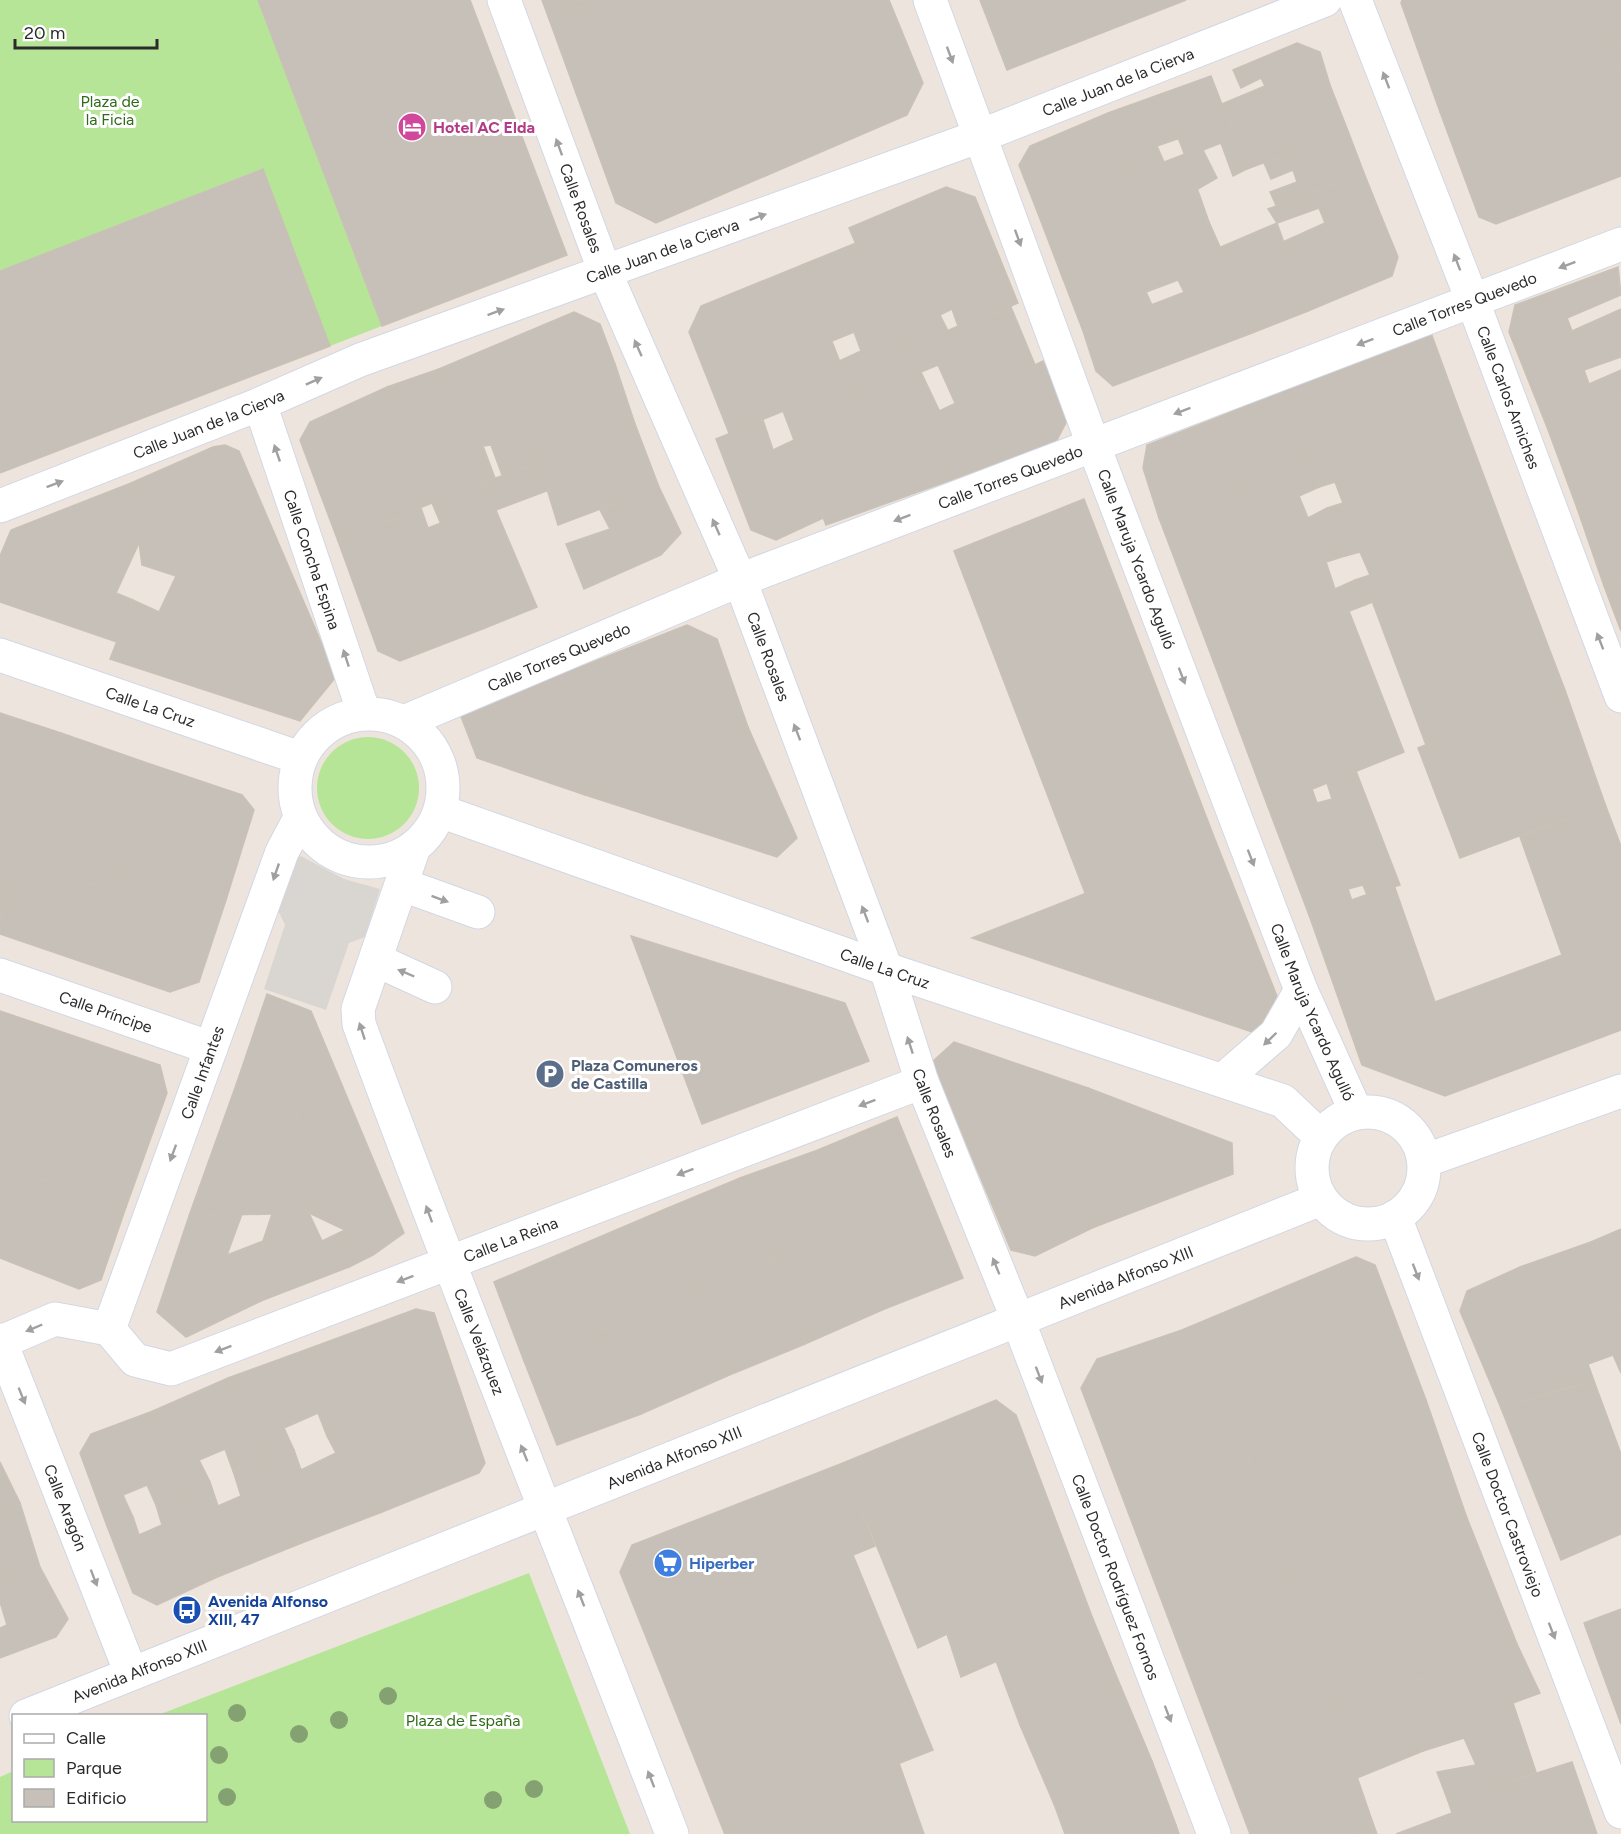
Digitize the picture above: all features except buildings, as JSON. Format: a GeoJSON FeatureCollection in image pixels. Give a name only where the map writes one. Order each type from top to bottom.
{"type":"FeatureCollection","features":[{"type":"Feature","properties":{"kind":"street","name":"Calle Rosales"},"geometry":{"type":"LineString","coordinates":[[504,0],[605,272],[740,580],[886,969],[922,1082],[1018,1320]]}},
{"type":"Feature","properties":{"kind":"street","name":"Calle Maruja Ycardo Agulló"},"geometry":{"type":"LineString","coordinates":[[930,0],[1094,444],[1301,990],[1356,1112]]}},
{"type":"Feature","properties":{"kind":"street","name":"Calle Juan de la Cierva"},"geometry":{"type":"LineString","coordinates":[[0,506],[260,404],[360,360],[980,136],[1325,0]]}},
{"type":"Feature","properties":{"kind":"street","name":"Calle Carlos Arniches"},"geometry":{"type":"LineString","coordinates":[[1355,0],[1473,302],[1621,696]]}},
{"type":"Feature","properties":{"kind":"street","name":"Calle Torres Quevedo"},"geometry":{"type":"LineString","coordinates":[[404,722],[740,580],[1621,244]]}},
{"type":"Feature","properties":{"kind":"street","name":"Calle Concha Espina"},"geometry":{"type":"LineString","coordinates":[[260,404],[364,713]]}},
{"type":"Feature","properties":{"kind":"street","name":"Calle La Cruz"},"geometry":{"type":"LineString","coordinates":[[0,656],[300,759]]}},
{"type":"Feature","properties":{"kind":"street"},"geometry":{"type":"LineString","coordinates":[[364,713],[385,715],[404,722],[430,745],[438,760],[443,794],[440,811],[426,837],[414,847],[384,861],[351,861],[335,855],[320,845],[300,818],[295,788],[300,759],[319,732],[340,719],[364,713]]}},
{"type":"Feature","properties":{"kind":"street","name":"Calle La Cruz"},"geometry":{"type":"LineString","coordinates":[[440,811],[886,969],[1283,1101],[1321,1137]]}},
{"type":"Feature","properties":{"kind":"street","name":"Calle Infantes"},"geometry":{"type":"LineString","coordinates":[[109,1329],[282,852],[300,818]]}},
{"type":"Feature","properties":{"kind":"street","name":"Calle Velázquez"},"geometry":{"type":"LineString","coordinates":[[414,847],[403,885],[357,1009],[359,1024],[447,1263],[546,1508],[672,1834]]}},
{"type":"Feature","properties":{"kind":"street"},"geometry":{"type":"LineString","coordinates":[[403,885],[478,912]]}},
{"type":"Feature","properties":{"kind":"street"},"geometry":{"type":"LineString","coordinates":[[376,960],[435,987]]}},
{"type":"Feature","properties":{"kind":"street","name":"Calle Príncipe"},"geometry":{"type":"LineString","coordinates":[[0,975],[211,1048]]}},
{"type":"Feature","properties":{"kind":"street"},"geometry":{"type":"LineString","coordinates":[[1223,1080],[1276,1034],[1301,990]]}},
{"type":"Feature","properties":{"kind":"street","name":"Calle La Reina"},"geometry":{"type":"LineString","coordinates":[[109,1329],[135,1360],[171,1369],[922,1082]]}},
{"type":"Feature","properties":{"kind":"street"},"geometry":{"type":"LineString","coordinates":[[1424,1161],[1621,1091]]}},
{"type":"Feature","properties":{"kind":"street"},"geometry":{"type":"LineString","coordinates":[[1376,1111],[1394,1117],[1409,1128],[1420,1144],[1424,1161],[1424,1178],[1418,1194],[1408,1208],[1395,1217],[1371,1223],[1347,1220],[1332,1211],[1314,1184],[1311,1167],[1321,1137],[1338,1119],[1356,1112],[1376,1111]]}},
{"type":"Feature","properties":{"kind":"street","name":"Avenida Alfonso XIII"},"geometry":{"type":"LineString","coordinates":[[31,1714],[1322,1199]]}},
{"type":"Feature","properties":{"kind":"street","name":"Calle Doctor Castroviejo"},"geometry":{"type":"LineString","coordinates":[[1395,1217],[1621,1812]]}},
{"type":"Feature","properties":{"kind":"street","name":"Calle Aragón"},"geometry":{"type":"LineString","coordinates":[[109,1329],[55,1319],[0,1341],[131,1673]]}},
{"type":"Feature","properties":{"kind":"street","name":"Calle Doctor Rodríguez Fornos"},"geometry":{"type":"LineString","coordinates":[[1018,1320],[1214,1834]]}},
{"type":"Feature","properties":{"kind":"green space","name":"Plaza de la Ficia"},"geometry":{"type":"Polygon","coordinates":[[[0,0],[258,0],[382,326],[330,346],[262,169],[0,271],[0,0]]]}},
{"type":"Feature","properties":{"kind":"green space"},"geometry":{"type":"Polygon","coordinates":[[[368,737],[397,745],[411,759],[419,788],[411,817],[397,831],[368,839],[339,831],[325,817],[317,788],[325,759],[339,745],[368,737]]]}},
{"type":"Feature","properties":{"kind":"green space","name":"Plaza de España"},"geometry":{"type":"Polygon","coordinates":[[[529,1573],[630,1834],[0,1834],[0,1777],[12,1771],[12,1822],[207,1822],[207,1714],[161,1714],[529,1573]]]}},
{"type":"Feature","properties":{"kind":"shaded area"},"geometry":{"type":"Polygon","coordinates":[[[301,856],[344,879],[380,889],[365,937],[349,943],[326,1010],[264,989],[285,925],[278,910],[292,862],[301,856]]]}},
{"type":"Feature","properties":{"kind":"place","name":"Hotel AC Elda"},"geometry":{"type":"Point","coordinates":[412,127]}},
{"type":"Feature","properties":{"kind":"place","name":"Plaza Comuneros de Castilla"},"geometry":{"type":"Point","coordinates":[550,1074]}},
{"type":"Feature","properties":{"kind":"place","name":"Hiperber"},"geometry":{"type":"Point","coordinates":[668,1563]}},
{"type":"Feature","properties":{"kind":"place","name":"Avenida Alfonso XIII, 47"},"geometry":{"type":"Point","coordinates":[187,1610]}}]}
